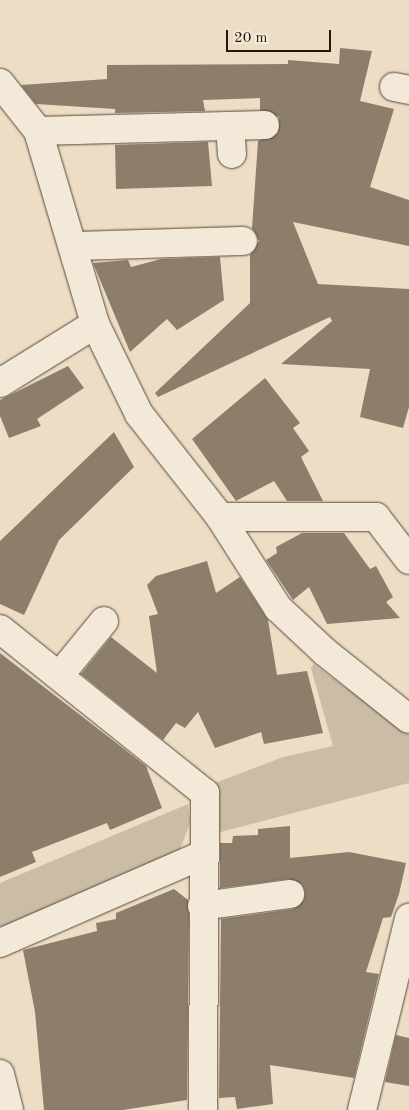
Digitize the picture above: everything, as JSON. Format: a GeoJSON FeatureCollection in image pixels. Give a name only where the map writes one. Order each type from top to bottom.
{"type":"FeatureCollection","features":[{"type":"Feature","properties":{"kind":"street"},"geometry":{"type":"LineString","coordinates":[[0,82],[38,131],[74,246],[95,324],[139,414],[220,517],[278,608],[325,652],[409,719]]}},
{"type":"Feature","properties":{"kind":"street"},"geometry":{"type":"LineString","coordinates":[[38,131],[265,125]]}},
{"type":"Feature","properties":{"kind":"street"},"geometry":{"type":"LineString","coordinates":[[230,126],[232,154]]}},
{"type":"Feature","properties":{"kind":"street"},"geometry":{"type":"LineString","coordinates":[[74,246],[244,240]]}},
{"type":"Feature","properties":{"kind":"street"},"geometry":{"type":"LineString","coordinates":[[0,383],[95,324]]}},
{"type":"Feature","properties":{"kind":"street"},"geometry":{"type":"LineString","coordinates":[[220,517],[376,517],[409,560]]}},
{"type":"Feature","properties":{"kind":"street"},"geometry":{"type":"LineString","coordinates":[[59,676],[104,621]]}},
{"type":"Feature","properties":{"kind":"street"},"geometry":{"type":"LineString","coordinates":[[0,629],[205,793],[202,855],[203,1110]]}},
{"type":"Feature","properties":{"kind":"street"},"geometry":{"type":"LineString","coordinates":[[0,943],[202,855]]}},
{"type":"Feature","properties":{"kind":"street"},"geometry":{"type":"LineString","coordinates":[[202,906],[290,894]]}},
{"type":"Feature","properties":{"kind":"street"},"geometry":{"type":"LineString","coordinates":[[362,1110],[409,918]]}},
{"type":"Feature","properties":{"kind":"street"},"geometry":{"type":"LineString","coordinates":[[0,1074],[9,1110]]}},
{"type":"Feature","properties":{"kind":"shaded area"},"geometry":{"type":"Polygon","coordinates":[[[314,664],[409,735],[409,783],[213,834],[215,783],[283,757],[333,746],[311,668],[314,664]]]}},
{"type":"Feature","properties":{"kind":"shaded area"},"geometry":{"type":"Polygon","coordinates":[[[188,804],[190,823],[179,852],[6,928],[0,926],[0,883],[188,804]]]}},
{"type":"Feature","properties":{"kind":"building"},"geometry":{"type":"Polygon","coordinates":[[[340,48],[372,51],[360,101],[394,109],[370,187],[409,200],[409,246],[293,222],[318,284],[409,289],[409,407],[403,428],[360,417],[370,369],[281,364],[332,321],[330,317],[158,397],[155,393],[250,303],[250,255],[259,241],[252,228],[258,141],[278,133],[279,117],[260,110],[260,98],[203,100],[205,111],[115,113],[115,109],[36,104],[21,85],[107,79],[107,65],[288,64],[288,60],[339,64],[340,48]]]}},
{"type":"Feature","properties":{"kind":"building"},"geometry":{"type":"Polygon","coordinates":[[[208,142],[212,186],[116,189],[115,145],[208,142]]]}},
{"type":"Feature","properties":{"kind":"building"},"geometry":{"type":"Polygon","coordinates":[[[220,257],[224,300],[177,330],[167,319],[130,352],[93,263],[128,260],[131,267],[161,259],[220,257]]]}},
{"type":"Feature","properties":{"kind":"building"},"geometry":{"type":"Polygon","coordinates":[[[68,366],[84,388],[37,419],[41,426],[9,438],[0,416],[0,400],[68,366]]]}},
{"type":"Feature","properties":{"kind":"building"},"geometry":{"type":"Polygon","coordinates":[[[265,378],[300,423],[293,428],[309,451],[301,457],[323,501],[287,501],[274,481],[236,501],[192,439],[265,378]]]}},
{"type":"Feature","properties":{"kind":"building"},"geometry":{"type":"Polygon","coordinates":[[[114,432],[134,467],[59,540],[24,615],[0,604],[0,541],[114,432]]]}},
{"type":"Feature","properties":{"kind":"building"},"geometry":{"type":"Polygon","coordinates":[[[302,533],[344,533],[370,569],[376,566],[393,597],[386,602],[400,618],[327,624],[309,587],[293,600],[266,560],[277,553],[276,547],[302,533]]]}},
{"type":"Feature","properties":{"kind":"building"},"geometry":{"type":"Polygon","coordinates":[[[207,561],[216,593],[240,577],[268,620],[277,675],[307,671],[323,733],[264,744],[261,732],[215,748],[198,712],[185,728],[176,723],[163,740],[81,674],[111,637],[157,673],[149,616],[158,614],[147,585],[156,576],[207,561]]]}},
{"type":"Feature","properties":{"kind":"building"},"geometry":{"type":"Polygon","coordinates":[[[0,653],[146,766],[162,808],[110,830],[107,823],[32,852],[36,862],[0,877],[0,653]]]}},
{"type":"Feature","properties":{"kind":"building"},"geometry":{"type":"Polygon","coordinates":[[[290,826],[290,858],[349,852],[406,863],[399,894],[391,917],[383,918],[366,972],[379,974],[354,1078],[270,1065],[273,1104],[237,1109],[235,1097],[219,1098],[221,919],[293,909],[304,900],[305,892],[302,884],[288,879],[220,888],[220,843],[232,843],[233,836],[258,835],[258,829],[290,826]]]}},
{"type":"Feature","properties":{"kind":"building"},"geometry":{"type":"Polygon","coordinates":[[[174,889],[188,900],[189,913],[187,1100],[123,1110],[44,1110],[35,1012],[23,950],[97,931],[96,923],[116,919],[116,913],[174,889]]]}},
{"type":"Feature","properties":{"kind":"building"},"geometry":{"type":"Polygon","coordinates":[[[396,1035],[409,1038],[409,1086],[385,1082],[396,1035]]]}}]}
